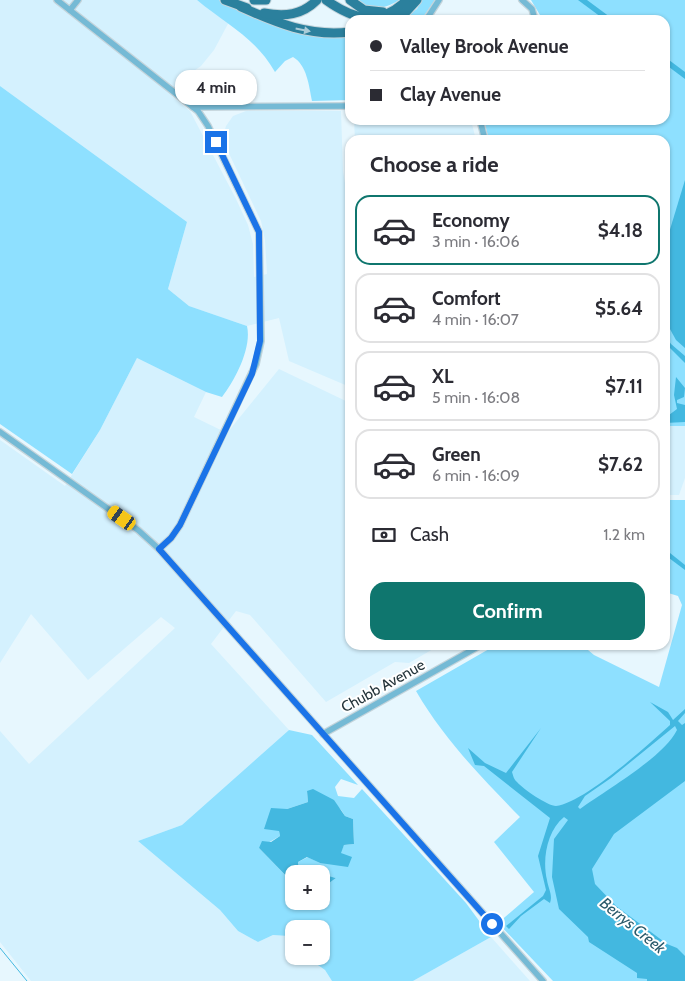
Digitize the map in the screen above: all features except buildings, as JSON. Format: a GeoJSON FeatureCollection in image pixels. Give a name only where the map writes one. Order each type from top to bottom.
{"type":"FeatureCollection","features":[{"type":"Feature","properties":{"kind":"main road"},"geometry":{"type":"LineString","coordinates":[[226,0],[298,30],[322,33],[345,32]]}},
{"type":"Feature","properties":{"kind":"main road"},"geometry":{"type":"LineString","coordinates":[[254,0],[266,0]]}},
{"type":"Feature","properties":{"kind":"main road"},"geometry":{"type":"LineString","coordinates":[[241,6],[264,13],[287,15],[305,10],[317,0]]}},
{"type":"Feature","properties":{"kind":"main road"},"geometry":{"type":"LineString","coordinates":[[326,0],[349,15]]}},
{"type":"Feature","properties":{"kind":"main road"},"geometry":{"type":"LineString","coordinates":[[350,0],[357,6],[371,12],[383,12],[397,8]]}},
{"type":"Feature","properties":{"kind":"main road"},"geometry":{"type":"LineString","coordinates":[[381,15],[397,8],[407,0]]}},
{"type":"Feature","properties":{"kind":"main road"},"geometry":{"type":"LineString","coordinates":[[401,15],[417,0]]}},
{"type":"Feature","properties":{"kind":"street"},"geometry":{"type":"LineString","coordinates":[[57,0],[193,107],[208,126],[259,232],[260,341],[252,374],[180,525],[171,538],[159,549]]}},
{"type":"Feature","properties":{"kind":"street"},"geometry":{"type":"LineString","coordinates":[[70,10],[78,0]]}},
{"type":"Feature","properties":{"kind":"street"},"geometry":{"type":"LineString","coordinates":[[522,0],[532,9],[534,15]]}},
{"type":"Feature","properties":{"kind":"street"},"geometry":{"type":"LineString","coordinates":[[193,107],[345,106]]}},
{"type":"Feature","properties":{"kind":"street"},"geometry":{"type":"LineString","coordinates":[[0,432],[137,529],[159,549],[543,981]]}},
{"type":"Feature","properties":{"kind":"street","name":"Chubb Avenue"},"geometry":{"type":"LineString","coordinates":[[323,734],[472,650]]}},
{"type":"Feature","properties":{"kind":"shaded area"},"geometry":{"type":"Polygon","coordinates":[[[0,0],[197,0],[229,22],[214,50],[201,66],[185,77],[172,96],[190,111],[248,225],[253,244],[254,277],[267,274],[265,240],[261,221],[225,145],[223,137],[226,126],[233,116],[246,111],[341,111],[345,183],[345,385],[289,361],[279,318],[247,326],[189,306],[168,289],[187,222],[0,86],[0,0]]]}},
{"type":"Feature","properties":{"kind":"shaded area"},"geometry":{"type":"Polygon","coordinates":[[[197,0],[219,0],[251,17],[295,32],[334,38],[345,37],[345,100],[312,101],[307,76],[298,61],[293,57],[285,61],[275,72],[259,50],[240,32],[197,0]]]}},
{"type":"Feature","properties":{"kind":"shaded area"},"geometry":{"type":"Polygon","coordinates":[[[354,0],[399,0],[383,7],[370,8],[364,7],[354,0]]]}},
{"type":"Feature","properties":{"kind":"shaded area"},"geometry":{"type":"Polygon","coordinates":[[[421,0],[435,0],[424,15],[408,15],[417,9],[421,0]]]}},
{"type":"Feature","properties":{"kind":"shaded area"},"geometry":{"type":"Polygon","coordinates":[[[531,0],[685,0],[685,426],[670,426],[670,135],[488,135],[485,125],[670,125],[670,15],[540,15],[531,0]]]}},
{"type":"Feature","properties":{"kind":"shaded area"},"geometry":{"type":"Polygon","coordinates":[[[0,86],[187,222],[168,289],[189,306],[247,326],[248,335],[245,354],[237,373],[222,397],[206,392],[137,358],[100,430],[72,474],[0,424],[0,86]]]}},
{"type":"Feature","properties":{"kind":"shaded area"},"geometry":{"type":"Polygon","coordinates":[[[354,125],[472,125],[475,135],[355,135],[354,125]]]}},
{"type":"Feature","properties":{"kind":"shaded area"},"geometry":{"type":"Polygon","coordinates":[[[137,358],[206,392],[194,417],[227,433],[279,369],[345,401],[345,650],[431,650],[409,663],[395,662],[326,702],[250,615],[236,611],[211,644],[289,730],[182,825],[138,841],[220,910],[238,931],[258,942],[273,935],[285,936],[285,965],[318,965],[325,970],[332,981],[31,981],[0,942],[0,731],[29,764],[175,628],[161,617],[88,680],[31,614],[0,663],[0,440],[65,486],[100,430],[137,358]]]}},
{"type":"Feature","properties":{"kind":"shaded area"},"geometry":{"type":"Polygon","coordinates":[[[670,426],[685,426],[685,478],[679,495],[670,495],[670,426]]]}},
{"type":"Feature","properties":{"kind":"shaded area"},"geometry":{"type":"Polygon","coordinates":[[[670,500],[685,500],[685,981],[553,981],[498,923],[534,892],[494,842],[520,817],[477,772],[451,741],[416,691],[487,650],[588,650],[594,655],[659,687],[682,605],[678,596],[670,594],[670,500]]]}},
{"type":"Feature","properties":{"kind":"shaded area"},"geometry":{"type":"Polygon","coordinates":[[[289,730],[312,735],[358,785],[341,779],[335,787],[338,796],[354,798],[362,789],[466,903],[491,937],[413,981],[332,981],[325,970],[318,965],[330,965],[330,920],[285,920],[285,936],[273,935],[258,942],[238,931],[220,910],[138,841],[182,825],[289,730]],[[307,791],[308,802],[287,809],[279,831],[280,836],[259,848],[285,875],[285,910],[330,910],[330,882],[336,878],[330,877],[330,865],[299,865],[298,862],[308,857],[320,863],[346,856],[340,853],[344,845],[354,844],[353,819],[345,816],[338,807],[324,797],[307,791]]]}},
{"type":"Feature","properties":{"kind":"shaded area"},"geometry":{"type":"Polygon","coordinates":[[[491,937],[530,981],[413,981],[491,937]]]}},
{"type":"Feature","properties":{"kind":"water"},"geometry":{"type":"Polygon","coordinates":[[[578,0],[587,0],[607,15],[598,15],[578,0]]]}},
{"type":"Feature","properties":{"kind":"water"},"geometry":{"type":"Polygon","coordinates":[[[670,61],[685,72],[685,79],[670,68],[670,61]]]}},
{"type":"Feature","properties":{"kind":"water"},"geometry":{"type":"Polygon","coordinates":[[[685,180],[685,348],[676,340],[670,329],[670,230],[685,180]]]}},
{"type":"Feature","properties":{"kind":"water"},"geometry":{"type":"Polygon","coordinates":[[[670,342],[685,356],[685,363],[670,348],[670,342]]]}},
{"type":"Feature","properties":{"kind":"water"},"geometry":{"type":"Polygon","coordinates":[[[676,377],[685,388],[684,397],[677,400],[677,403],[685,405],[685,422],[670,423],[670,414],[677,409],[674,395],[676,377]]]}},
{"type":"Feature","properties":{"kind":"water"},"geometry":{"type":"Polygon","coordinates":[[[670,553],[685,565],[685,570],[670,559],[670,553]]]}},
{"type":"Feature","properties":{"kind":"water","name":"Berrys Creek"},"geometry":{"type":"Polygon","coordinates":[[[650,702],[668,712],[673,720],[685,709],[685,713],[678,721],[682,725],[685,723],[685,781],[614,834],[592,869],[595,884],[616,906],[667,944],[677,948],[685,956],[685,981],[647,981],[647,979],[637,978],[637,973],[589,942],[588,937],[559,909],[552,877],[554,839],[568,820],[564,817],[553,830],[547,846],[545,863],[551,894],[550,903],[544,899],[521,916],[509,929],[506,926],[543,896],[546,890],[538,856],[550,818],[484,766],[475,765],[468,748],[485,763],[506,773],[541,728],[512,772],[515,780],[524,789],[556,806],[583,795],[599,784],[632,759],[670,725],[670,721],[650,702]],[[675,726],[611,778],[585,796],[578,807],[580,809],[647,762],[660,751],[677,730],[675,726]]]}},
{"type":"Feature","properties":{"kind":"water"},"geometry":{"type":"Polygon","coordinates":[[[313,789],[334,800],[345,816],[353,819],[354,844],[344,845],[341,853],[352,857],[348,867],[320,863],[307,857],[298,862],[299,865],[285,865],[285,875],[259,848],[262,841],[271,842],[280,836],[279,831],[264,829],[271,808],[287,809],[308,802],[307,791],[313,789]]]}},
{"type":"Feature","properties":{"kind":"water"},"geometry":{"type":"Polygon","coordinates":[[[330,876],[336,878],[330,882],[330,876]]]}},
{"type":"Feature","properties":{"kind":"waterway"},"geometry":{"type":"LineString","coordinates":[[0,948],[27,981]]}},
{"type":"Feature","properties":{"kind":"route"},"geometry":{"type":"LineString","coordinates":[[216,142],[259,232],[259,350],[252,374],[180,525],[171,538],[159,549],[492,924]]}}]}
